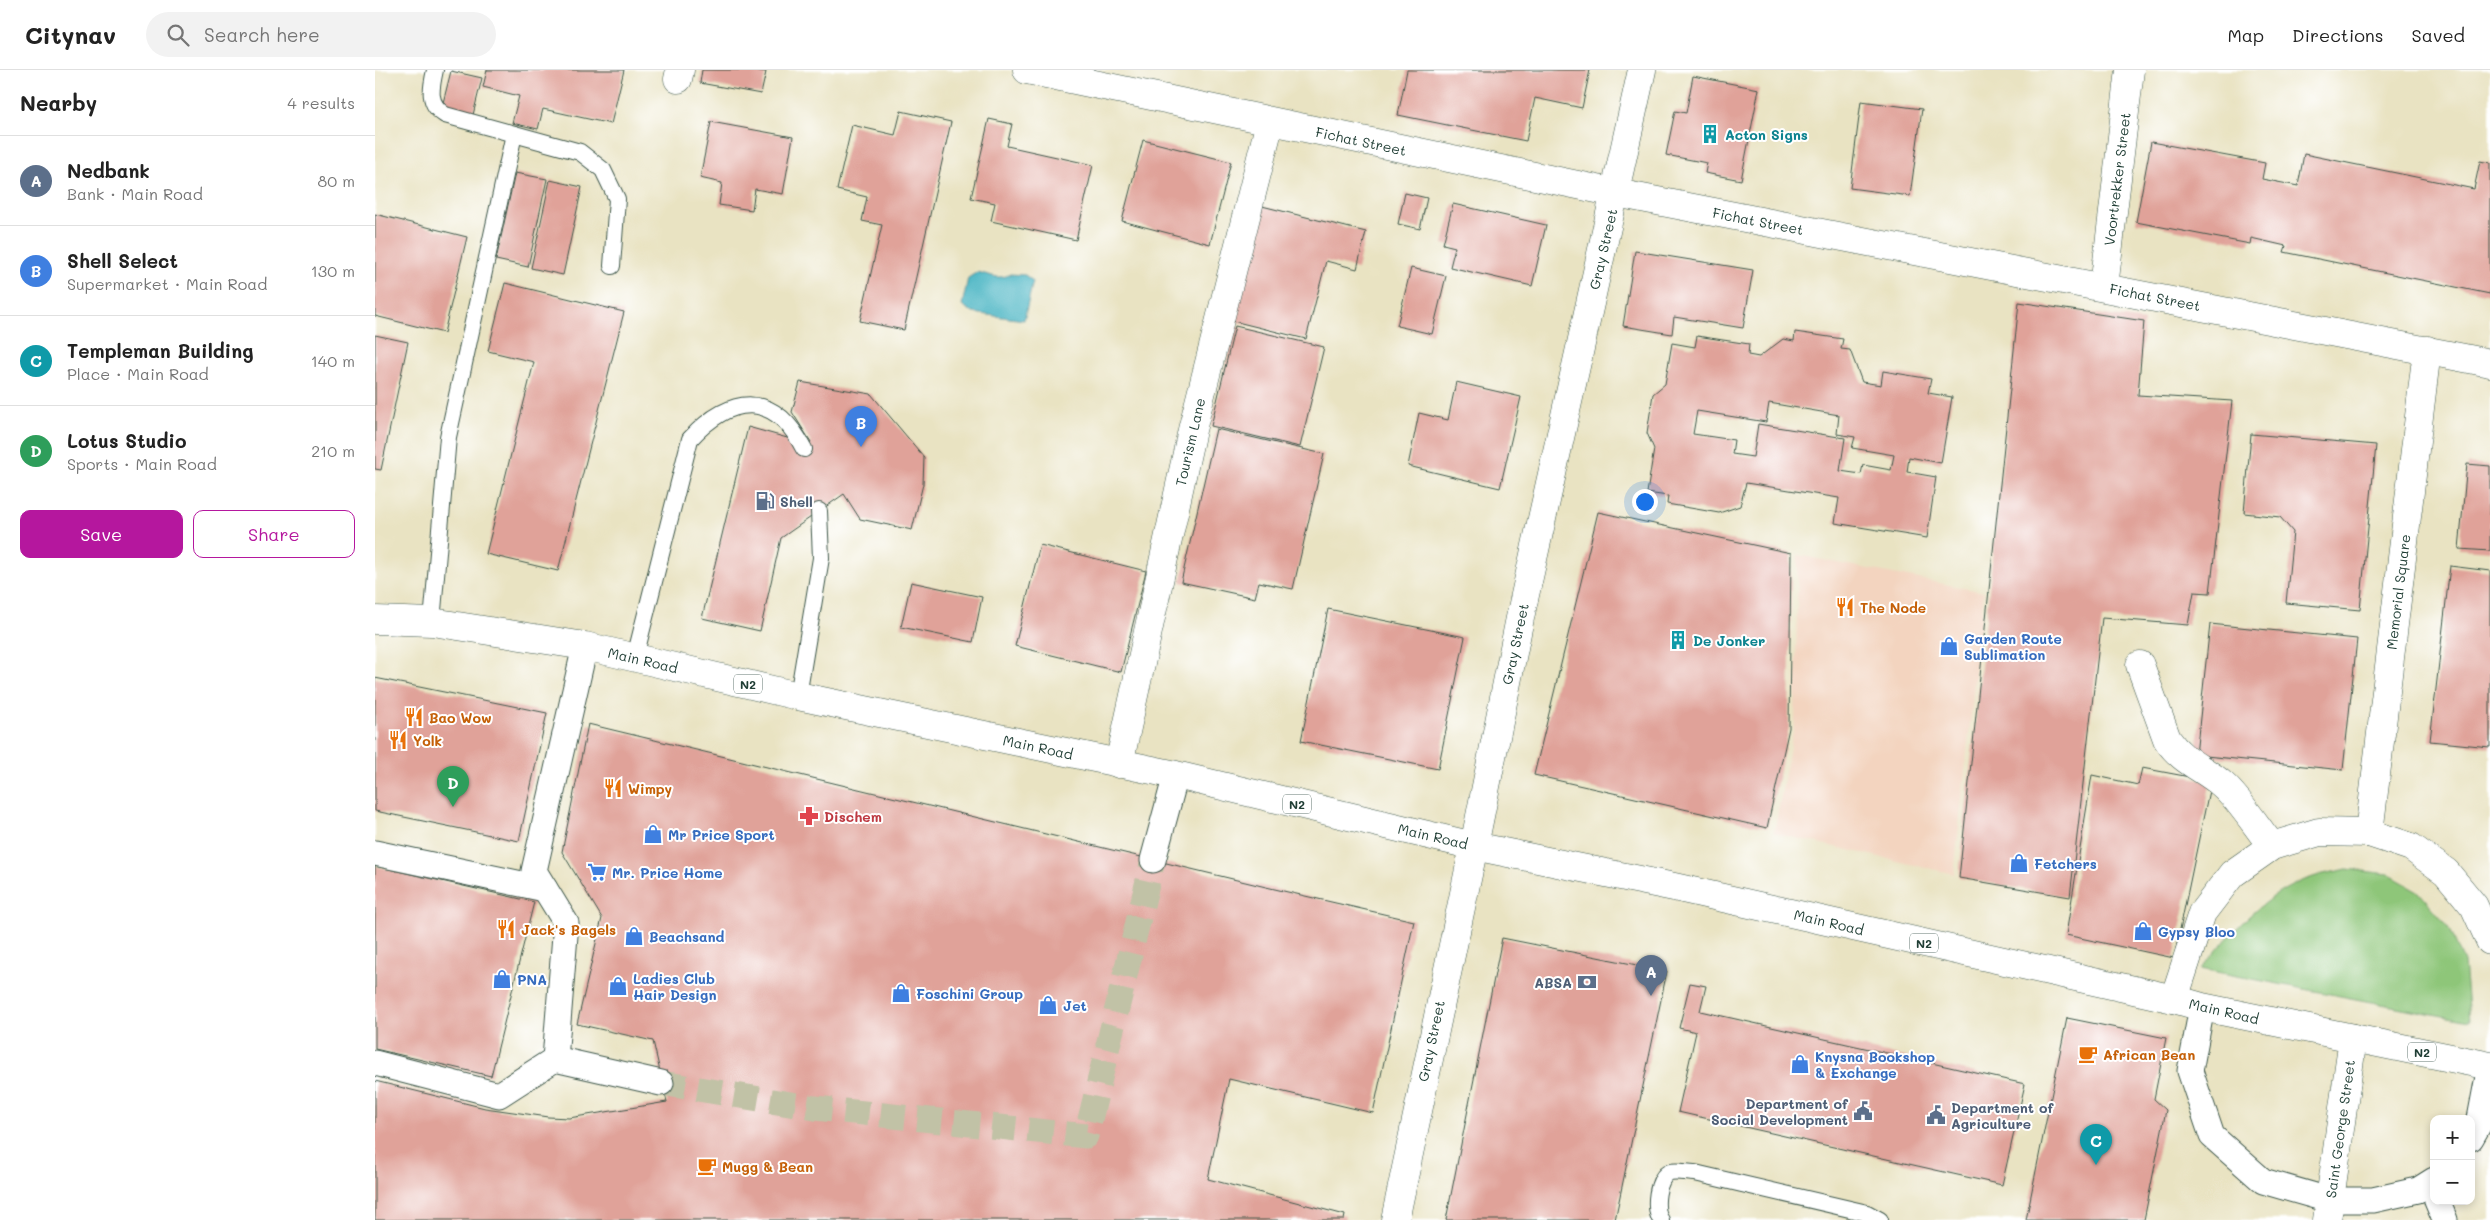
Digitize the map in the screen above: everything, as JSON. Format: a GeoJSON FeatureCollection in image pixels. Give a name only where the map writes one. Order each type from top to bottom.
{"type":"FeatureCollection","features":[{"type":"Feature","properties":{"kind":"main road","name":"Fichat Street"},"geometry":{"type":"LineString","coordinates":[[1027,70],[1616,194],[2490,363]]}},
{"type":"Feature","properties":{"kind":"main road","name":"Gray Street"},"geometry":{"type":"LineString","coordinates":[[1395,1220],[1521,613],[1616,194],[1642,70]]}},
{"type":"Feature","properties":{"kind":"main road","name":"Voortrekker Street"},"geometry":{"type":"LineString","coordinates":[[2104,287],[2130,70]]}},
{"type":"Feature","properties":{"kind":"main road","name":"Tourism Lane"},"geometry":{"type":"LineString","coordinates":[[1119,764],[1192,430],[1270,122]]}},
{"type":"Feature","properties":{"kind":"main road","name":"Memorial Square"},"geometry":{"type":"LineString","coordinates":[[2369,833],[2427,350]]}},
{"type":"Feature","properties":{"kind":"main road","name":"Main Road"},"geometry":{"type":"LineString","coordinates":[[375,620],[432,622],[585,646],[798,696],[1176,775],[1474,846],[1675,887],[2202,1007],[2490,1066]]}},
{"type":"Feature","properties":{"kind":"main road"},"geometry":{"type":"LineString","coordinates":[[2140,665],[2167,739],[2174,750],[2185,760],[2224,786],[2272,846]]}},
{"type":"Feature","properties":{"kind":"main road"},"geometry":{"type":"LineString","coordinates":[[2173,999],[2202,914],[2232,874],[2272,846],[2319,832],[2369,833],[2411,847],[2446,872],[2474,906],[2490,941]]}},
{"type":"Feature","properties":{"kind":"main road","name":"Saint George Street"},"geometry":{"type":"LineString","coordinates":[[2328,1210],[2353,1038]]}},
{"type":"Feature","properties":{"kind":"street"},"geometry":{"type":"LineString","coordinates":[[555,1059],[566,923],[534,871],[585,646]]}},
{"type":"Feature","properties":{"kind":"street"},"geometry":{"type":"LineString","coordinates":[[1153,860],[1176,775]]}},
{"type":"Feature","properties":{"kind":"street"},"geometry":{"type":"LineString","coordinates":[[375,853],[545,889]]}},
{"type":"Feature","properties":{"kind":"street"},"geometry":{"type":"LineString","coordinates":[[2202,1007],[2190,1070],[2211,1136],[2263,1181],[2328,1210],[2418,1190],[2430,1189]]}},
{"type":"Feature","properties":{"kind":"street"},"geometry":{"type":"LineString","coordinates":[[375,1063],[499,1095],[555,1059],[661,1083]]}},
{"type":"Feature","properties":{"kind":"street"},"geometry":{"type":"LineString","coordinates":[[2475,1131],[2479,1124],[2490,1066]]}},
{"type":"Feature","properties":{"kind":"street"},"geometry":{"type":"LineString","coordinates":[[2440,1205],[2445,1220]]}},
{"type":"Feature","properties":{"kind":"lane"},"geometry":{"type":"LineString","coordinates":[[435,70],[432,98],[434,106],[440,111],[513,134],[580,152],[603,170],[617,199],[612,266]]}},
{"type":"Feature","properties":{"kind":"lane"},"geometry":{"type":"LineString","coordinates":[[432,622],[448,437],[513,134]]}},
{"type":"Feature","properties":{"kind":"lane"},"geometry":{"type":"LineString","coordinates":[[635,657],[690,439],[705,422],[725,411],[744,405],[759,406],[775,411],[797,436],[804,449]]}},
{"type":"Feature","properties":{"kind":"lane"},"geometry":{"type":"LineString","coordinates":[[798,696],[821,558],[819,512]]}},
{"type":"Feature","properties":{"kind":"lane"},"geometry":{"type":"LineString","coordinates":[[1661,1220],[1657,1210],[1660,1185],[1664,1176],[1669,1172],[1678,1172],[1867,1213],[1880,1220]]}},
{"type":"Feature","properties":{"kind":"shaded area"},"geometry":{"type":"Polygon","coordinates":[[[1798,555],[1984,592],[1954,874],[1774,833],[1795,720],[1798,555]]]}},
{"type":"Feature","properties":{"kind":"green space"},"geometry":{"type":"Polygon","coordinates":[[[2347,869],[2388,874],[2418,891],[2449,927],[2464,962],[2469,1021],[2201,969],[2238,927],[2264,903],[2295,884],[2317,876],[2347,869]]]}},
{"type":"Feature","properties":{"kind":"water"},"geometry":{"type":"Polygon","coordinates":[[[977,272],[998,277],[1010,274],[1025,275],[1033,281],[1024,320],[973,313],[962,305],[968,278],[977,272]]]}},
{"type":"Feature","properties":{"kind":"building"},"geometry":{"type":"Polygon","coordinates":[[[487,70],[624,70],[611,124],[543,109],[538,129],[512,123],[519,96],[483,87],[487,70]]]}},
{"type":"Feature","properties":{"kind":"building"},"geometry":{"type":"Polygon","coordinates":[[[702,70],[754,70],[766,72],[761,94],[700,83],[702,70]]]}},
{"type":"Feature","properties":{"kind":"building"},"geometry":{"type":"Polygon","coordinates":[[[1407,70],[1590,70],[1582,108],[1535,98],[1526,141],[1398,115],[1407,70]]]}},
{"type":"Feature","properties":{"kind":"building"},"geometry":{"type":"Polygon","coordinates":[[[451,71],[482,78],[473,115],[442,107],[451,71]]]}},
{"type":"Feature","properties":{"kind":"building","name":"Acton Signs"},"geometry":{"type":"Polygon","coordinates":[[[1693,76],[1759,89],[1741,180],[1705,173],[1707,163],[1666,155],[1675,111],[1686,113],[1693,76]]]}},
{"type":"Feature","properties":{"kind":"building"},"geometry":{"type":"Polygon","coordinates":[[[1861,101],[1922,109],[1910,196],[1850,188],[1861,101]]]}},
{"type":"Feature","properties":{"kind":"building"},"geometry":{"type":"Polygon","coordinates":[[[901,111],[951,122],[904,330],[860,321],[882,225],[862,221],[867,197],[837,190],[852,125],[895,135],[901,111]]]}},
{"type":"Feature","properties":{"kind":"building"},"geometry":{"type":"Polygon","coordinates":[[[989,119],[1012,124],[1007,146],[1093,165],[1076,240],[991,221],[995,203],[971,198],[989,119]]]}},
{"type":"Feature","properties":{"kind":"building"},"geometry":{"type":"Polygon","coordinates":[[[711,122],[793,137],[783,194],[755,189],[752,210],[719,205],[722,183],[700,178],[711,122]]]}},
{"type":"Feature","properties":{"kind":"building"},"geometry":{"type":"Polygon","coordinates":[[[1143,140],[1231,162],[1210,244],[1122,221],[1143,140]]]}},
{"type":"Feature","properties":{"kind":"building"},"geometry":{"type":"Polygon","coordinates":[[[2151,142],[2265,163],[2262,179],[2298,186],[2304,154],[2474,189],[2480,161],[2490,163],[2490,294],[2284,252],[2286,246],[2251,238],[2250,244],[2136,222],[2151,142]]]}},
{"type":"Feature","properties":{"kind":"building"},"geometry":{"type":"Polygon","coordinates":[[[515,173],[547,179],[528,267],[496,260],[515,173]]]}},
{"type":"Feature","properties":{"kind":"building"},"geometry":{"type":"Polygon","coordinates":[[[550,180],[582,187],[563,275],[531,268],[550,180]]]}},
{"type":"Feature","properties":{"kind":"building"},"geometry":{"type":"Polygon","coordinates":[[[1405,193],[1427,198],[1420,229],[1398,224],[1405,193]]]}},
{"type":"Feature","properties":{"kind":"building"},"geometry":{"type":"Polygon","coordinates":[[[1453,204],[1546,225],[1532,286],[1450,267],[1455,247],[1443,244],[1453,204]]]}},
{"type":"Feature","properties":{"kind":"building"},"geometry":{"type":"Polygon","coordinates":[[[1262,206],[1366,232],[1357,269],[1326,261],[1306,339],[1233,321],[1262,206]]]}},
{"type":"Feature","properties":{"kind":"building"},"geometry":{"type":"Polygon","coordinates":[[[375,214],[467,237],[444,333],[375,316],[375,214]]]}},
{"type":"Feature","properties":{"kind":"building"},"geometry":{"type":"Polygon","coordinates":[[[1635,251],[1753,270],[1743,328],[1674,317],[1672,334],[1623,326],[1635,251]]]}},
{"type":"Feature","properties":{"kind":"building"},"geometry":{"type":"Polygon","coordinates":[[[1411,268],[1446,276],[1432,334],[1397,326],[1411,268]]]}},
{"type":"Feature","properties":{"kind":"building"},"geometry":{"type":"Polygon","coordinates":[[[505,283],[624,312],[558,571],[486,554],[534,362],[488,351],[505,283]]]}},
{"type":"Feature","properties":{"kind":"building"},"geometry":{"type":"Polygon","coordinates":[[[2019,302],[2144,321],[2138,395],[2232,401],[2210,593],[2194,592],[2188,625],[2102,618],[2070,897],[1959,878],[2019,302]]]}},
{"type":"Feature","properties":{"kind":"building"},"geometry":{"type":"Polygon","coordinates":[[[1235,326],[1324,347],[1300,447],[1211,426],[1235,326]]]}},
{"type":"Feature","properties":{"kind":"building"},"geometry":{"type":"Polygon","coordinates":[[[1795,332],[1843,339],[1841,349],[1850,350],[1862,382],[1881,385],[1883,371],[1931,379],[1928,393],[1952,397],[1941,463],[1909,457],[1907,472],[1936,477],[1927,538],[1835,523],[1839,498],[1746,483],[1740,506],[1719,513],[1667,504],[1668,496],[1647,493],[1654,449],[1647,433],[1653,394],[1665,384],[1672,343],[1695,347],[1697,336],[1749,344],[1748,355],[1759,357],[1783,339],[1794,341],[1795,332]],[[1769,403],[1766,422],[1697,411],[1693,434],[1734,440],[1732,454],[1753,457],[1758,424],[1845,438],[1840,471],[1861,474],[1863,465],[1891,470],[1894,455],[1852,448],[1855,437],[1837,434],[1839,415],[1769,403]]]}},
{"type":"Feature","properties":{"kind":"building"},"geometry":{"type":"Polygon","coordinates":[[[375,335],[408,342],[381,470],[375,469],[375,335]]]}},
{"type":"Feature","properties":{"kind":"building"},"geometry":{"type":"Polygon","coordinates":[[[800,382],[871,394],[924,457],[923,484],[912,530],[860,519],[844,494],[781,538],[760,631],[702,618],[748,427],[798,441],[798,454],[811,442],[792,412],[800,382]]]}},
{"type":"Feature","properties":{"kind":"building"},"geometry":{"type":"Polygon","coordinates":[[[1456,382],[1521,397],[1500,488],[1408,466],[1419,413],[1448,420],[1456,382]]]}},
{"type":"Feature","properties":{"kind":"building"},"geometry":{"type":"Polygon","coordinates":[[[1216,429],[1324,454],[1293,589],[1259,582],[1255,598],[1181,582],[1216,429]]]}},
{"type":"Feature","properties":{"kind":"building"},"geometry":{"type":"Polygon","coordinates":[[[2251,434],[2376,445],[2360,610],[2286,603],[2293,532],[2280,517],[2244,513],[2251,434]]]}},
{"type":"Feature","properties":{"kind":"building"},"geometry":{"type":"Polygon","coordinates":[[[2467,464],[2490,466],[2490,551],[2459,549],[2467,464]]]}},
{"type":"Feature","properties":{"kind":"building","name":"De Jonker"},"geometry":{"type":"Polygon","coordinates":[[[1598,512],[1791,553],[1789,728],[1767,828],[1534,775],[1598,512]]]}},
{"type":"Feature","properties":{"kind":"building"},"geometry":{"type":"Polygon","coordinates":[[[1040,545],[1146,571],[1121,672],[1015,646],[1040,545]]]}},
{"type":"Feature","properties":{"kind":"building"},"geometry":{"type":"Polygon","coordinates":[[[2450,566],[2490,571],[2490,747],[2430,741],[2450,566]]]}},
{"type":"Feature","properties":{"kind":"building"},"geometry":{"type":"Polygon","coordinates":[[[911,582],[982,597],[973,642],[901,627],[911,582]]]}},
{"type":"Feature","properties":{"kind":"building"},"geometry":{"type":"Polygon","coordinates":[[[1328,609],[1465,637],[1438,769],[1301,741],[1328,609]]]}},
{"type":"Feature","properties":{"kind":"building"},"geometry":{"type":"Polygon","coordinates":[[[2210,624],[2357,639],[2343,770],[2196,755],[2210,624]]]}},
{"type":"Feature","properties":{"kind":"building"},"geometry":{"type":"Polygon","coordinates":[[[375,678],[547,713],[519,841],[375,811],[375,678]]]}},
{"type":"Feature","properties":{"kind":"building"},"geometry":{"type":"Polygon","coordinates":[[[588,724],[1414,921],[1373,1113],[1229,1079],[1208,1179],[1345,1215],[1344,1220],[375,1220],[375,1081],[485,1108],[548,1117],[569,1118],[667,1102],[653,1041],[577,1024],[602,918],[562,852],[588,724]]]}},
{"type":"Feature","properties":{"kind":"building"},"geometry":{"type":"Polygon","coordinates":[[[2142,768],[2211,781],[2174,958],[2066,935],[2092,775],[2138,785],[2142,768]]]}},
{"type":"Feature","properties":{"kind":"building"},"geometry":{"type":"Polygon","coordinates":[[[375,866],[534,902],[491,1076],[375,1049],[375,866]]]}},
{"type":"Feature","properties":{"kind":"building"},"geometry":{"type":"Polygon","coordinates":[[[1502,938],[1667,971],[1615,1220],[1446,1220],[1502,938]]]}},
{"type":"Feature","properties":{"kind":"building"},"geometry":{"type":"Polygon","coordinates":[[[1690,983],[1706,986],[1700,1011],[2025,1084],[2002,1185],[1678,1112],[1696,1032],[1679,1028],[1690,983]]]}},
{"type":"Feature","properties":{"kind":"building"},"geometry":{"type":"Polygon","coordinates":[[[2067,1018],[2166,1038],[2154,1099],[2166,1110],[2144,1220],[2026,1220],[2067,1018]]]}},
{"type":"Feature","properties":{"kind":"tunnel"},"geometry":{"type":"LineString","coordinates":[[661,1083],[815,1108],[1086,1136],[1153,860]]}},
{"type":"Feature","properties":{"kind":"place","name":"Acton Signs"},"geometry":{"type":"Point","coordinates":[1710,134]}},
{"type":"Feature","properties":{"kind":"place","name":"Shell Select"},"geometry":{"type":"Point","coordinates":[861,447]}},
{"type":"Feature","properties":{"kind":"place","name":"Shell"},"geometry":{"type":"Point","coordinates":[765,501]}},
{"type":"Feature","properties":{"kind":"place","name":"The Node"},"geometry":{"type":"Point","coordinates":[1845,607]}},
{"type":"Feature","properties":{"kind":"place","name":"De Jonker"},"geometry":{"type":"Point","coordinates":[1678,640]}},
{"type":"Feature","properties":{"kind":"place","name":"Garden Route Sublimation"},"geometry":{"type":"Point","coordinates":[1949,646]}},
{"type":"Feature","properties":{"kind":"place","name":"Bao Wow"},"geometry":{"type":"Point","coordinates":[414,717]}},
{"type":"Feature","properties":{"kind":"place","name":"Yolk"},"geometry":{"type":"Point","coordinates":[398,740]}},
{"type":"Feature","properties":{"kind":"place","name":"Wimpy"},"geometry":{"type":"Point","coordinates":[613,788]}},
{"type":"Feature","properties":{"kind":"place","name":"Lotus Studio"},"geometry":{"type":"Point","coordinates":[453,807]}},
{"type":"Feature","properties":{"kind":"place","name":"Dischem"},"geometry":{"type":"Point","coordinates":[809,816]}},
{"type":"Feature","properties":{"kind":"place","name":"Mr Price Sport"},"geometry":{"type":"Point","coordinates":[653,834]}},
{"type":"Feature","properties":{"kind":"place","name":"Fetchers"},"geometry":{"type":"Point","coordinates":[2019,863]}},
{"type":"Feature","properties":{"kind":"place","name":"Mr. Price Home"},"geometry":{"type":"Point","coordinates":[597,872]}},
{"type":"Feature","properties":{"kind":"place","name":"Jack's Bagels"},"geometry":{"type":"Point","coordinates":[506,929]}},
{"type":"Feature","properties":{"kind":"place","name":"Gypsy Bloo"},"geometry":{"type":"Point","coordinates":[2143,931]}},
{"type":"Feature","properties":{"kind":"place","name":"Beachsand"},"geometry":{"type":"Point","coordinates":[634,936]}},
{"type":"Feature","properties":{"kind":"place","name":"PNA"},"geometry":{"type":"Point","coordinates":[502,979]}},
{"type":"Feature","properties":{"kind":"place","name":"ABSA"},"geometry":{"type":"Point","coordinates":[1587,982]}},
{"type":"Feature","properties":{"kind":"place","name":"Ladies Club Hair Design"},"geometry":{"type":"Point","coordinates":[618,986]}},
{"type":"Feature","properties":{"kind":"place","name":"Foschini Group"},"geometry":{"type":"Point","coordinates":[901,993]}},
{"type":"Feature","properties":{"kind":"place","name":"Nedbank"},"geometry":{"type":"Point","coordinates":[1651,996]}},
{"type":"Feature","properties":{"kind":"place","name":"Jet"},"geometry":{"type":"Point","coordinates":[1048,1005]}},
{"type":"Feature","properties":{"kind":"place","name":"African Bean"},"geometry":{"type":"Point","coordinates":[2088,1054]}},
{"type":"Feature","properties":{"kind":"place","name":"Knysna Bookshop & Exchange"},"geometry":{"type":"Point","coordinates":[1800,1064]}},
{"type":"Feature","properties":{"kind":"place","name":"Department of Social Development"},"geometry":{"type":"Point","coordinates":[1863,1111]}},
{"type":"Feature","properties":{"kind":"place","name":"Department of Agriculture"},"geometry":{"type":"Point","coordinates":[1936,1115]}},
{"type":"Feature","properties":{"kind":"place","name":"Templeman Building"},"geometry":{"type":"Point","coordinates":[2096,1165]}},
{"type":"Feature","properties":{"kind":"place","name":"Mugg & Bean"},"geometry":{"type":"Point","coordinates":[707,1166]}}]}
